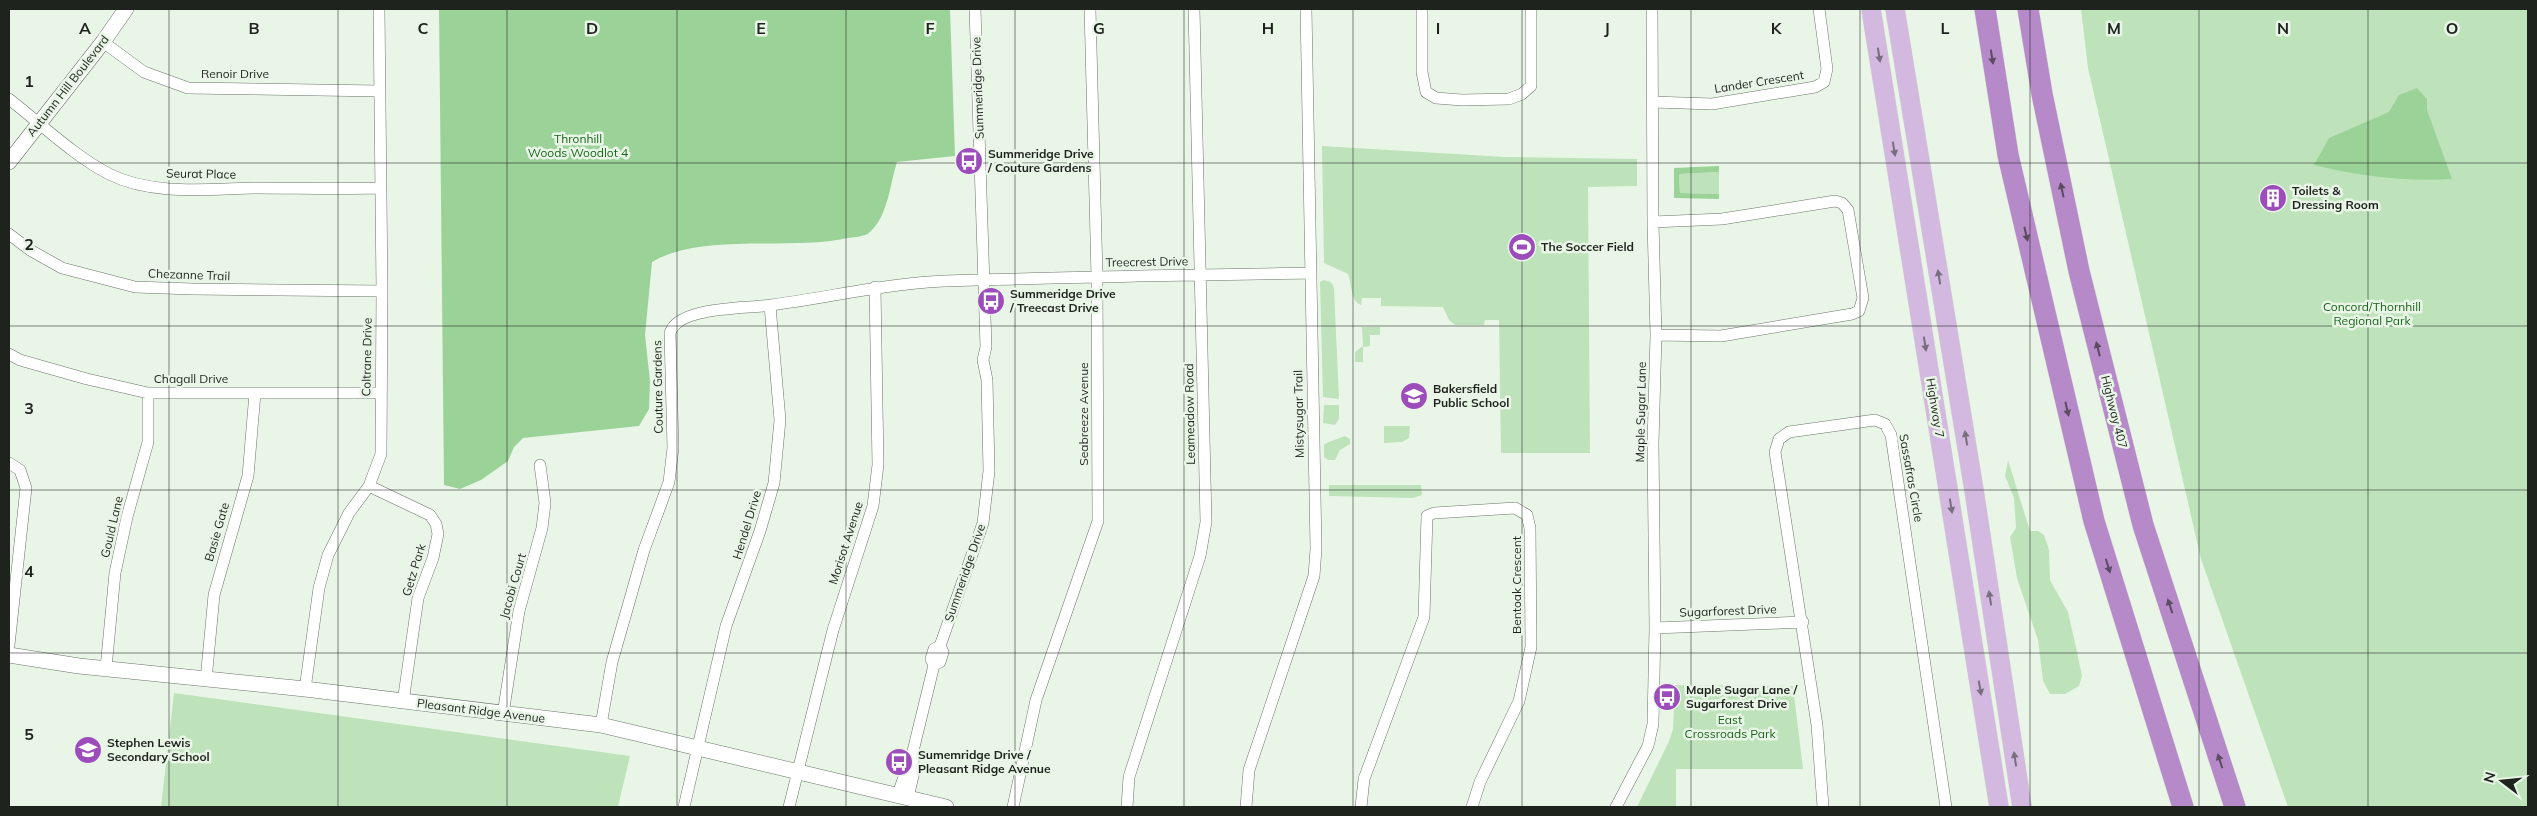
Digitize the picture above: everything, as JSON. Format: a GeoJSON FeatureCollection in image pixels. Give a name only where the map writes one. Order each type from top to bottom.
{"type":"FeatureCollection","features":[{"type":"Feature","properties":{"kind":"highway"},"geometry":{"type":"LineString","coordinates":[[1985,9],[2008,155],[2094,521],[2183,807]]}},
{"type":"Feature","properties":{"kind":"highway","name":"Highway 407"},"geometry":{"type":"LineString","coordinates":[[2028,9],[2042,94],[2078,271],[2143,525],[2235,807]]}},
{"type":"Feature","properties":{"kind":"main road","name":"Highway 7"},"geometry":{"type":"LineString","coordinates":[[1871,9],[1999,807]]}},
{"type":"Feature","properties":{"kind":"main road","name":"Highway 7"},"geometry":{"type":"LineString","coordinates":[[1895,9],[1974,490],[2022,807]]}},
{"type":"Feature","properties":{"kind":"main road"},"geometry":{"type":"LineString","coordinates":[[1993,807],[1997,788]]}},
{"type":"Feature","properties":{"kind":"street","name":"Autumn Hill Boulevard"},"geometry":{"type":"LineString","coordinates":[[9,162],[104,42],[126,9]]}},
{"type":"Feature","properties":{"kind":"street","name":"Coltrane Drive"},"geometry":{"type":"LineString","coordinates":[[305,689],[319,588],[328,555],[349,514],[369,486],[381,454],[382,291],[379,9]]}},
{"type":"Feature","properties":{"kind":"street","name":"Summeridge Drive"},"geometry":{"type":"LineString","coordinates":[[901,801],[914,772],[913,751],[934,666],[931,658],[934,649],[940,646],[983,523],[989,471],[987,380],[983,360],[986,347],[976,9]]}},
{"type":"Feature","properties":{"kind":"street","name":"Seabreeze Avenue"},"geometry":{"type":"LineString","coordinates":[[1013,807],[1036,700],[1098,521],[1097,276],[1090,9]]}},
{"type":"Feature","properties":{"kind":"street","name":"Leameadow Road"},"geometry":{"type":"LineString","coordinates":[[1127,807],[1129,777],[1200,556],[1206,522],[1194,9]]}},
{"type":"Feature","properties":{"kind":"street","name":"Mistysugar Trail"},"geometry":{"type":"LineString","coordinates":[[1246,807],[1250,770],[1314,576],[1316,549],[1306,9]]}},
{"type":"Feature","properties":{"kind":"street"},"geometry":{"type":"LineString","coordinates":[[1422,9],[1422,72],[1426,92],[1436,98],[1462,100],[1509,98],[1522,94],[1531,86],[1531,9]]}},
{"type":"Feature","properties":{"kind":"street","name":"Maple Sugar Lane"},"geometry":{"type":"LineString","coordinates":[[1616,807],[1648,746],[1653,724],[1655,628],[1653,443],[1656,335],[1653,222],[1652,9]]}},
{"type":"Feature","properties":{"kind":"street","name":"Lander Crescent"},"geometry":{"type":"LineString","coordinates":[[1653,102],[1712,104],[1815,87],[1824,82],[1827,69],[1819,9]]}},
{"type":"Feature","properties":{"kind":"street","name":"Renoir Drive"},"geometry":{"type":"LineString","coordinates":[[104,42],[144,72],[188,88],[380,91]]}},
{"type":"Feature","properties":{"kind":"street","name":"Seurat Place"},"geometry":{"type":"LineString","coordinates":[[9,99],[85,158],[110,174],[162,188],[208,190],[380,188]]}},
{"type":"Feature","properties":{"kind":"street"},"geometry":{"type":"LineString","coordinates":[[1653,222],[1722,219],[1835,200],[1842,203],[1848,210],[1863,298],[1859,311],[1852,314],[1721,336],[1656,335]]}},
{"type":"Feature","properties":{"kind":"street","name":"Chezanne Trail"},"geometry":{"type":"LineString","coordinates":[[9,234],[30,250],[62,268],[135,287],[193,290],[382,291]]}},
{"type":"Feature","properties":{"kind":"street","name":"Treecrest Drive"},"geometry":{"type":"LineString","coordinates":[[984,280],[1097,276],[1311,273]]}},
{"type":"Feature","properties":{"kind":"street","name":"Couture Gardens"},"geometry":{"type":"LineString","coordinates":[[601,725],[612,662],[644,550],[668,482],[673,448],[669,348],[672,326],[681,318],[698,313],[770,306],[874,287],[984,280]]}},
{"type":"Feature","properties":{"kind":"street","name":"Morisot Avenue"},"geometry":{"type":"LineString","coordinates":[[789,807],[833,630],[873,506],[878,465],[874,287]]}},
{"type":"Feature","properties":{"kind":"street","name":"Hendel Drive"},"geometry":{"type":"LineString","coordinates":[[684,807],[726,626],[760,531],[774,483],[780,420],[770,306]]}},
{"type":"Feature","properties":{"kind":"street","name":"Chagall Drive"},"geometry":{"type":"LineString","coordinates":[[9,354],[20,360],[77,376],[148,393],[380,393]]}},
{"type":"Feature","properties":{"kind":"street","name":"Gould Lane"},"geometry":{"type":"LineString","coordinates":[[106,668],[115,574],[127,517],[148,442],[148,393]]}},
{"type":"Feature","properties":{"kind":"street","name":"Basie Gate"},"geometry":{"type":"LineString","coordinates":[[206,680],[214,595],[248,476],[255,393]]}},
{"type":"Feature","properties":{"kind":"street","name":"Sassafras Circle"},"geometry":{"type":"LineString","coordinates":[[1823,807],[1817,725],[1775,452],[1778,439],[1790,432],[1875,420],[1885,424],[1891,435],[1946,807]]}},
{"type":"Feature","properties":{"kind":"street"},"geometry":{"type":"LineString","coordinates":[[9,463],[20,470],[26,488],[9,645]]}},
{"type":"Feature","properties":{"kind":"street","name":"Jacobi Court"},"geometry":{"type":"LineString","coordinates":[[503,714],[519,610],[542,528],[545,503],[540,465]]}},
{"type":"Feature","properties":{"kind":"street","name":"Getz Park"},"geometry":{"type":"LineString","coordinates":[[369,486],[430,515],[436,524],[438,534],[433,558],[418,598],[403,702]]}},
{"type":"Feature","properties":{"kind":"street","name":"Bentoak Crescent"},"geometry":{"type":"LineString","coordinates":[[1361,807],[1364,779],[1424,617],[1425,528],[1427,516],[1434,513],[1516,508],[1527,515],[1530,528],[1531,647],[1519,701],[1480,782],[1472,807]]}},
{"type":"Feature","properties":{"kind":"street","name":"Sugarforest Drive"},"geometry":{"type":"LineString","coordinates":[[1655,628],[1802,622]]}},
{"type":"Feature","properties":{"kind":"street","name":"Pleasant Ridge Avenue"},"geometry":{"type":"LineString","coordinates":[[9,654],[206,680],[305,689],[601,725],[798,772],[901,801],[946,807]]}},
{"type":"Feature","properties":{"kind":"green space","name":"Thronhill Woods Woodlot 4"},"geometry":{"type":"Polygon","coordinates":[[[439,9],[950,9],[955,156],[897,162],[885,209],[876,225],[865,235],[825,242],[696,247],[673,253],[652,262],[645,335],[650,381],[649,409],[639,426],[523,438],[514,447],[508,461],[481,480],[460,489],[444,485],[439,9]]]}},
{"type":"Feature","properties":{"kind":"green space","name":"Concord/Thornhill Regional Park"},"geometry":{"type":"Polygon","coordinates":[[[2081,9],[2528,9],[2528,807],[2288,807],[2201,559],[2088,68],[2081,9]]]}},
{"type":"Feature","properties":{"kind":"green space"},"geometry":{"type":"Polygon","coordinates":[[[2417,88],[2427,99],[2427,110],[2452,179],[2417,180],[2383,177],[2314,165],[2329,138],[2389,112],[2399,95],[2417,88]]]}},
{"type":"Feature","properties":{"kind":"green space"},"geometry":{"type":"Polygon","coordinates":[[[1322,146],[1505,157],[1637,159],[1637,186],[1588,187],[1590,453],[1501,453],[1499,320],[1485,320],[1484,325],[1455,325],[1449,320],[1443,307],[1381,306],[1381,298],[1362,298],[1361,305],[1357,303],[1353,296],[1348,274],[1324,263],[1322,146]]]}},
{"type":"Feature","properties":{"kind":"green space"},"geometry":{"type":"Polygon","coordinates":[[[1719,166],[1719,172],[1679,174],[1680,193],[1719,194],[1719,199],[1674,198],[1674,168],[1719,166]]]}},
{"type":"Feature","properties":{"kind":"green space"},"geometry":{"type":"Polygon","coordinates":[[[1719,172],[1719,194],[1680,193],[1679,174],[1719,172]]]}},
{"type":"Feature","properties":{"kind":"green space"},"geometry":{"type":"Polygon","coordinates":[[[1324,280],[1331,282],[1334,288],[1339,399],[1323,397],[1320,282],[1324,280]]]}},
{"type":"Feature","properties":{"kind":"green space"},"geometry":{"type":"Polygon","coordinates":[[[1362,327],[1380,327],[1380,335],[1370,335],[1370,346],[1363,347],[1363,362],[1355,362],[1355,352],[1363,346],[1362,327]]]}},
{"type":"Feature","properties":{"kind":"green space"},"geometry":{"type":"Polygon","coordinates":[[[1324,405],[1339,405],[1339,419],[1335,425],[1323,423],[1324,405]]]}},
{"type":"Feature","properties":{"kind":"green space"},"geometry":{"type":"Polygon","coordinates":[[[1384,426],[1410,426],[1409,438],[1402,442],[1384,443],[1384,426]]]}},
{"type":"Feature","properties":{"kind":"green space"},"geometry":{"type":"Polygon","coordinates":[[[1345,436],[1350,439],[1350,444],[1340,450],[1335,460],[1328,460],[1324,457],[1324,445],[1326,443],[1345,436]]]}},
{"type":"Feature","properties":{"kind":"green space"},"geometry":{"type":"Polygon","coordinates":[[[2008,460],[2030,531],[2038,531],[2044,535],[2049,550],[2050,580],[2068,612],[2082,676],[2079,686],[2065,694],[2050,694],[2043,681],[2038,640],[2017,578],[2010,537],[2016,528],[2014,498],[2005,476],[2008,460]]]}},
{"type":"Feature","properties":{"kind":"green space"},"geometry":{"type":"Polygon","coordinates":[[[1329,485],[1421,485],[1422,495],[1413,498],[1329,496],[1329,485]]]}},
{"type":"Feature","properties":{"kind":"green space","name":"East Crossroads Park"},"geometry":{"type":"Polygon","coordinates":[[[1675,685],[1793,686],[1803,769],[1676,769],[1676,807],[1637,807],[1673,729],[1675,685]]]}},
{"type":"Feature","properties":{"kind":"green space"},"geometry":{"type":"Polygon","coordinates":[[[174,693],[630,756],[618,807],[161,807],[174,693]]]}},
{"type":"Feature","properties":{"kind":"place","name":"Summeridge Drive / Couture Gardens"},"geometry":{"type":"Point","coordinates":[969,161]}},
{"type":"Feature","properties":{"kind":"place","name":"Toilets & Dressing Room"},"geometry":{"type":"Point","coordinates":[2273,198]}},
{"type":"Feature","properties":{"kind":"place","name":"The Soccer Field"},"geometry":{"type":"Point","coordinates":[1522,247]}},
{"type":"Feature","properties":{"kind":"place","name":"Summeridge Drive / Treecast Drive"},"geometry":{"type":"Point","coordinates":[991,301]}},
{"type":"Feature","properties":{"kind":"place","name":"Bakersfield Public School"},"geometry":{"type":"Point","coordinates":[1414,396]}},
{"type":"Feature","properties":{"kind":"place","name":"Maple Sugar Lane / Sugarforest Drive"},"geometry":{"type":"Point","coordinates":[1667,697]}},
{"type":"Feature","properties":{"kind":"place","name":"Stephen Lewis Secondary School"},"geometry":{"type":"Point","coordinates":[88,750]}},
{"type":"Feature","properties":{"kind":"place","name":"Sumemridge Drive / Pleasant Ridge Avenue"},"geometry":{"type":"Point","coordinates":[899,762]}}]}
